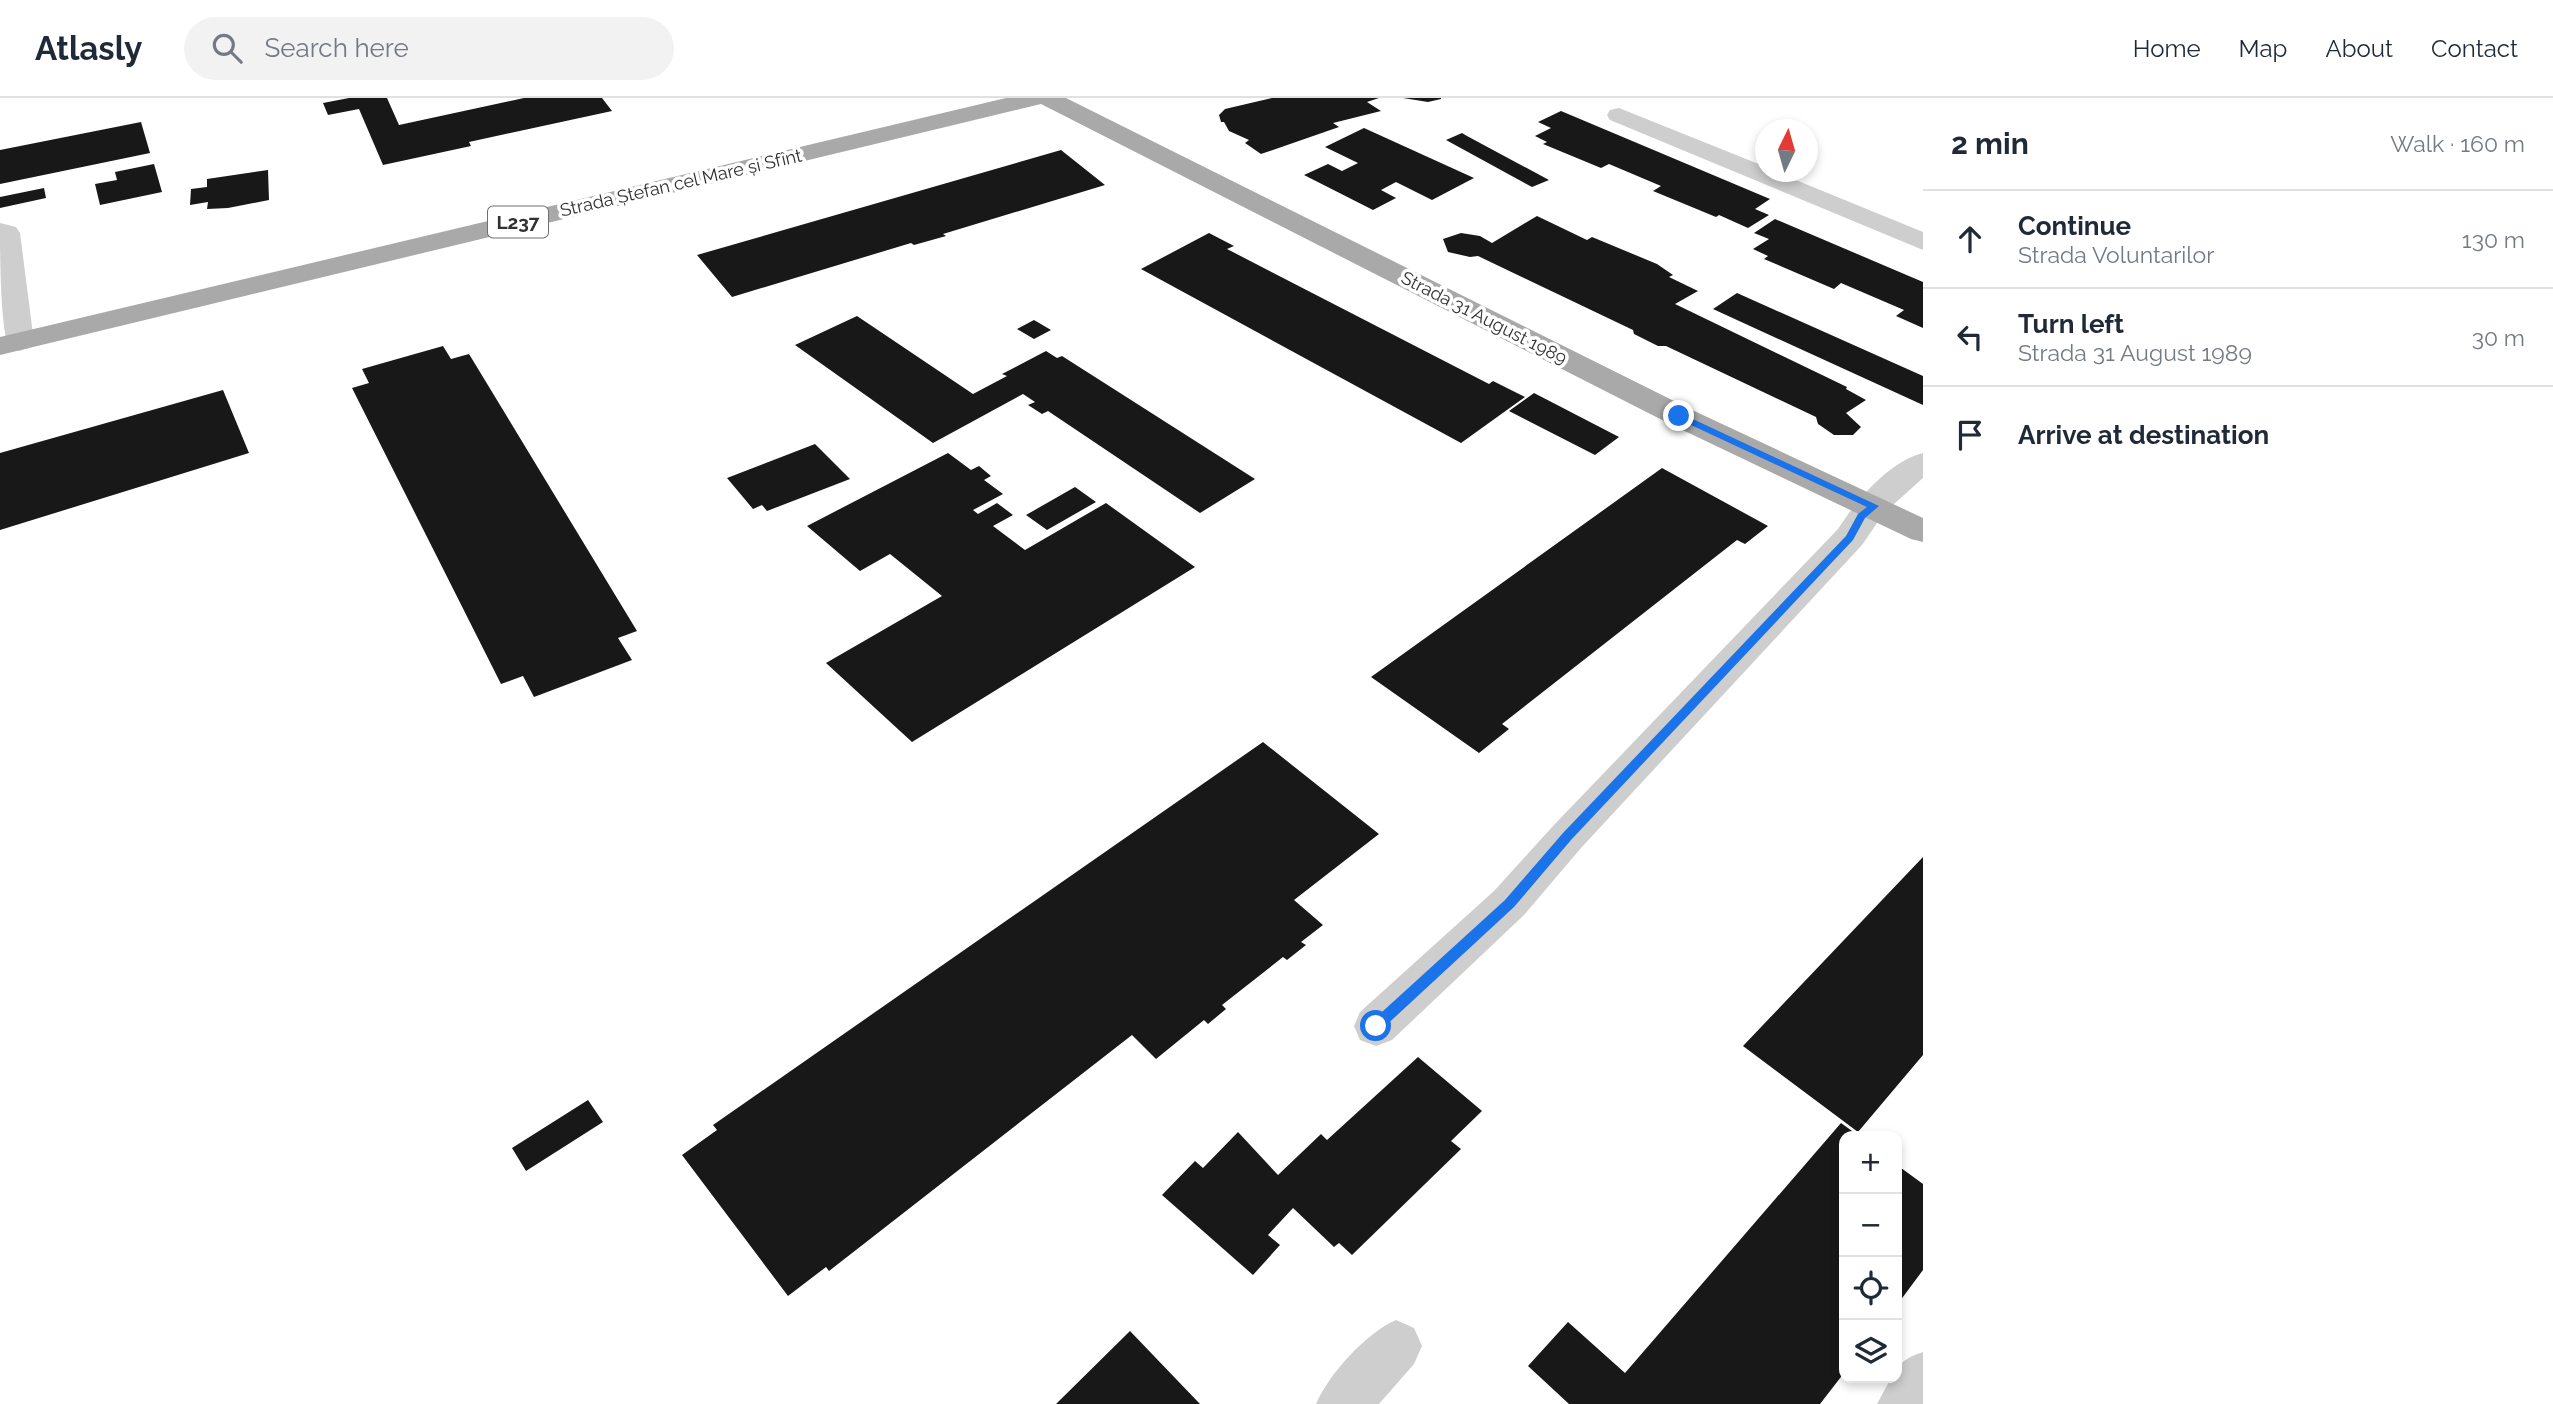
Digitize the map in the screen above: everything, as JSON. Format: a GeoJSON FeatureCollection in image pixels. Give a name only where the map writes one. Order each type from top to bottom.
{"type":"FeatureCollection","features":[{"type":"Feature","properties":{"kind":"main road","name":"Strada Ștefan cel Mare și Sfînt"},"geometry":{"type":"LineString","coordinates":[[10,344],[1036,98]]}},
{"type":"Feature","properties":{"kind":"main road","name":"Strada 31 August 1989"},"geometry":{"type":"LineString","coordinates":[[1048,98],[1868,511],[1923,531]]}},
{"type":"Feature","properties":{"kind":"street"},"geometry":{"type":"LineString","coordinates":[[1619,115],[1923,242]]}},
{"type":"Feature","properties":{"kind":"street"},"geometry":{"type":"LineString","coordinates":[[0,231],[8,233],[10,344]]}},
{"type":"Feature","properties":{"kind":"street"},"geometry":{"type":"LineString","coordinates":[[1376,1026],[1510,903],[1567,837],[1850,537],[1868,511],[1902,477],[1923,463]]}},
{"type":"Feature","properties":{"kind":"street"},"geometry":{"type":"LineString","coordinates":[[1343,1404],[1396,1346]]}},
{"type":"Feature","properties":{"kind":"street"},"geometry":{"type":"LineString","coordinates":[[1904,1404],[1923,1378]]}},
{"type":"Feature","properties":{"kind":"building"},"geometry":{"type":"Polygon","coordinates":[[[349,98],[387,98],[399,125],[524,98],[602,98],[612,111],[469,142],[471,146],[383,165],[359,109],[328,115],[323,103],[349,98]]]}},
{"type":"Feature","properties":{"kind":"building"},"geometry":{"type":"Polygon","coordinates":[[[1272,98],[1379,98],[1367,102],[1381,111],[1333,123],[1339,127],[1261,154],[1245,143],[1249,140],[1229,131],[1219,115],[1225,109],[1272,98]]]}},
{"type":"Feature","properties":{"kind":"building"},"geometry":{"type":"Polygon","coordinates":[[[1403,98],[1441,98],[1441,99],[1428,102],[1403,98]]]}},
{"type":"Feature","properties":{"kind":"building"},"geometry":{"type":"Polygon","coordinates":[[[1561,111],[1770,199],[1755,209],[1769,215],[1748,228],[1653,191],[1661,186],[1609,164],[1601,168],[1543,144],[1547,142],[1535,136],[1551,128],[1538,122],[1561,111]]]}},
{"type":"Feature","properties":{"kind":"building"},"geometry":{"type":"Polygon","coordinates":[[[141,122],[150,153],[0,184],[0,150],[141,122]]]}},
{"type":"Feature","properties":{"kind":"building"},"geometry":{"type":"Polygon","coordinates":[[[1364,128],[1474,178],[1432,200],[1396,182],[1381,190],[1396,198],[1373,210],[1304,175],[1328,164],[1342,171],[1358,163],[1325,147],[1364,128]]]}},
{"type":"Feature","properties":{"kind":"building"},"geometry":{"type":"Polygon","coordinates":[[[1462,133],[1549,180],[1532,187],[1446,140],[1462,133]]]}},
{"type":"Feature","properties":{"kind":"building"},"geometry":{"type":"Polygon","coordinates":[[[1061,150],[1105,185],[943,234],[946,236],[914,245],[911,243],[732,297],[697,255],[1061,150]]]}},
{"type":"Feature","properties":{"kind":"building"},"geometry":{"type":"Polygon","coordinates":[[[154,164],[162,192],[100,205],[95,184],[117,180],[115,172],[154,164]]]}},
{"type":"Feature","properties":{"kind":"building"},"geometry":{"type":"Polygon","coordinates":[[[268,170],[269,200],[228,208],[207,209],[208,202],[190,205],[191,189],[207,187],[207,179],[268,170]]]}},
{"type":"Feature","properties":{"kind":"building"},"geometry":{"type":"Polygon","coordinates":[[[44,188],[46,198],[0,208],[0,197],[44,188]]]}},
{"type":"Feature","properties":{"kind":"building"},"geometry":{"type":"Polygon","coordinates":[[[1537,216],[1587,240],[1592,237],[1657,264],[1673,275],[1669,277],[1698,291],[1675,304],[1847,387],[1846,389],[1866,400],[1846,413],[1861,427],[1853,435],[1834,435],[1818,424],[1816,417],[1666,346],[1658,346],[1634,334],[1633,330],[1478,256],[1448,252],[1443,239],[1461,233],[1480,236],[1492,243],[1537,216]]]}},
{"type":"Feature","properties":{"kind":"building"},"geometry":{"type":"Polygon","coordinates":[[[1775,219],[1923,282],[1923,328],[1896,316],[1904,310],[1841,283],[1834,289],[1764,259],[1768,256],[1753,249],[1769,239],[1754,233],[1775,219]]]}},
{"type":"Feature","properties":{"kind":"building"},"geometry":{"type":"Polygon","coordinates":[[[1209,233],[1234,246],[1227,249],[1489,384],[1493,381],[1525,397],[1461,443],[1141,269],[1209,233]]]}},
{"type":"Feature","properties":{"kind":"building"},"geometry":{"type":"Polygon","coordinates":[[[1737,293],[1923,376],[1923,405],[1713,309],[1737,293]]]}},
{"type":"Feature","properties":{"kind":"building"},"geometry":{"type":"Polygon","coordinates":[[[857,316],[973,394],[1007,376],[1002,374],[1046,351],[1057,358],[1062,356],[1255,479],[1200,513],[1048,411],[1042,414],[1028,405],[1035,402],[1023,394],[933,443],[795,345],[857,316]]]}},
{"type":"Feature","properties":{"kind":"building"},"geometry":{"type":"Polygon","coordinates":[[[1034,320],[1051,330],[1034,339],[1017,329],[1034,320]]]}},
{"type":"Feature","properties":{"kind":"building"},"geometry":{"type":"Polygon","coordinates":[[[443,346],[451,359],[469,354],[637,631],[618,638],[632,660],[534,697],[523,676],[501,684],[352,388],[369,383],[362,369],[443,346]]]}},
{"type":"Feature","properties":{"kind":"building"},"geometry":{"type":"Polygon","coordinates":[[[223,390],[249,453],[0,530],[0,453],[223,390]]]}},
{"type":"Feature","properties":{"kind":"building"},"geometry":{"type":"Polygon","coordinates":[[[1534,393],[1619,437],[1595,455],[1509,411],[1534,393]]]}},
{"type":"Feature","properties":{"kind":"building"},"geometry":{"type":"Polygon","coordinates":[[[815,444],[850,479],[767,511],[762,505],[753,509],[727,478],[815,444]]]}},
{"type":"Feature","properties":{"kind":"building"},"geometry":{"type":"Polygon","coordinates":[[[948,453],[971,470],[979,466],[991,476],[984,480],[1003,494],[973,510],[978,514],[997,503],[1013,515],[993,526],[1025,550],[1106,503],[1195,567],[912,742],[826,663],[942,596],[890,554],[860,571],[807,526],[948,453]]]}},
{"type":"Feature","properties":{"kind":"building"},"geometry":{"type":"Polygon","coordinates":[[[1662,468],[1768,526],[1745,544],[1737,540],[1502,724],[1509,729],[1479,753],[1371,677],[1662,468]]]}},
{"type":"Feature","properties":{"kind":"building"},"geometry":{"type":"Polygon","coordinates":[[[1075,487],[1096,502],[1047,530],[1026,515],[1075,487]]]}},
{"type":"Feature","properties":{"kind":"building"},"geometry":{"type":"Polygon","coordinates":[[[1263,742],[1379,834],[1294,900],[1323,925],[1301,942],[1306,945],[1287,960],[1283,957],[1222,1005],[1226,1009],[1208,1024],[1204,1020],[1156,1059],[1132,1035],[829,1271],[826,1267],[788,1296],[682,1155],[717,1130],[713,1125],[1263,742]]]}},
{"type":"Feature","properties":{"kind":"building"},"geometry":{"type":"Polygon","coordinates":[[[1923,857],[1923,1055],[1859,1131],[1743,1046],[1923,857]]]}},
{"type":"Feature","properties":{"kind":"building"},"geometry":{"type":"Polygon","coordinates":[[[1418,1057],[1482,1111],[1451,1141],[1461,1149],[1352,1255],[1339,1243],[1334,1247],[1293,1208],[1268,1235],[1280,1245],[1253,1275],[1162,1195],[1195,1161],[1203,1168],[1238,1132],[1278,1175],[1321,1134],[1327,1140],[1418,1057]]]}},
{"type":"Feature","properties":{"kind":"building"},"geometry":{"type":"Polygon","coordinates":[[[588,1100],[603,1122],[526,1171],[512,1148],[588,1100]]]}},
{"type":"Feature","properties":{"kind":"building"},"geometry":{"type":"Polygon","coordinates":[[[1841,1123],[1852,1131],[1839,1131],[1839,1379],[1820,1404],[1569,1404],[1528,1366],[1568,1322],[1625,1373],[1841,1123]]]}},
{"type":"Feature","properties":{"kind":"building"},"geometry":{"type":"Polygon","coordinates":[[[1902,1169],[1923,1184],[1923,1270],[1902,1298],[1902,1169]]]}},
{"type":"Feature","properties":{"kind":"building"},"geometry":{"type":"Polygon","coordinates":[[[1130,1331],[1200,1404],[1056,1404],[1130,1331]]]}},
{"type":"Feature","properties":{"kind":"route"},"geometry":{"type":"LineString","coordinates":[[1376,1026],[1510,903],[1567,837],[1738,659],[1815,572],[1850,537],[1861,516],[1874,506],[1679,416]]}}]}
